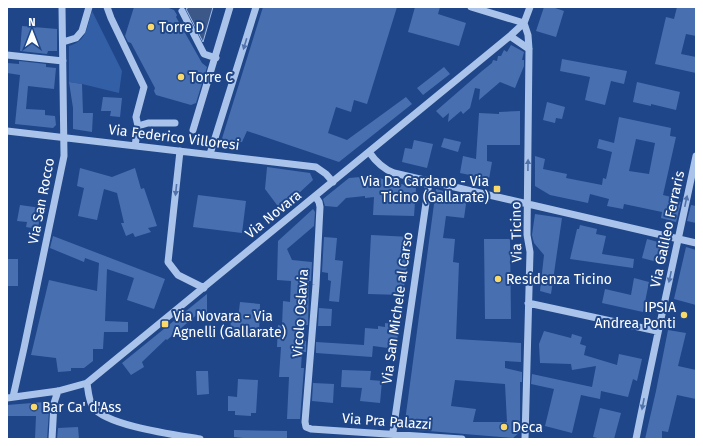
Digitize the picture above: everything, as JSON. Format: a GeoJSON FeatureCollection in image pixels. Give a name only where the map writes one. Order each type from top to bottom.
{"type":"FeatureCollection","features":[{"type":"Feature","properties":{"kind":"street","name":"Via San Rocco"},"geometry":{"type":"LineString","coordinates":[[10,398],[24,348],[64,156],[62,7]]}},
{"type":"Feature","properties":{"kind":"street"},"geometry":{"type":"LineString","coordinates":[[63,42],[76,38],[82,31],[89,7]]}},
{"type":"Feature","properties":{"kind":"street"},"geometry":{"type":"LineString","coordinates":[[107,7],[144,87],[136,117],[138,126],[135,146]]}},
{"type":"Feature","properties":{"kind":"street"},"geometry":{"type":"LineString","coordinates":[[193,130],[216,58],[230,7]]}},
{"type":"Feature","properties":{"kind":"street"},"geometry":{"type":"LineString","coordinates":[[210,154],[256,7]]}},
{"type":"Feature","properties":{"kind":"street"},"geometry":{"type":"LineString","coordinates":[[471,7],[524,23]]}},
{"type":"Feature","properties":{"kind":"street","name":"Via Novara"},"geometry":{"type":"LineString","coordinates":[[10,398],[58,391],[87,383],[510,36],[524,23],[530,7]]}},
{"type":"Feature","properties":{"kind":"street"},"geometry":{"type":"LineString","coordinates":[[182,11],[204,54],[216,58]]}},
{"type":"Feature","properties":{"kind":"street","name":"Via Ticino"},"geometry":{"type":"LineString","coordinates":[[524,23],[528,35],[529,49],[527,235],[530,252],[525,439]]}},
{"type":"Feature","properties":{"kind":"street"},"geometry":{"type":"LineString","coordinates":[[510,36],[529,49]]}},
{"type":"Feature","properties":{"kind":"street"},"geometry":{"type":"LineString","coordinates":[[7,55],[63,60]]}},
{"type":"Feature","properties":{"kind":"street"},"geometry":{"type":"LineString","coordinates":[[138,126],[148,122],[175,123]]}},
{"type":"Feature","properties":{"kind":"street","name":"Via Federico Villoresi"},"geometry":{"type":"LineString","coordinates":[[7,131],[316,167],[326,174],[333,182]]}},
{"type":"Feature","properties":{"kind":"street"},"geometry":{"type":"LineString","coordinates":[[180,151],[168,262],[178,275],[204,288]]}},
{"type":"Feature","properties":{"kind":"street"},"geometry":{"type":"LineString","coordinates":[[369,152],[375,161],[385,170],[428,182],[696,243]]}},
{"type":"Feature","properties":{"kind":"street","name":"Via Galileo Ferraris"},"geometry":{"type":"LineString","coordinates":[[636,439],[657,331],[696,156]]}},
{"type":"Feature","properties":{"kind":"street","name":"Via San Michele al Carso"},"geometry":{"type":"LineString","coordinates":[[392,436],[428,182]]}},
{"type":"Feature","properties":{"kind":"street","name":"Vicolo Oslavia"},"geometry":{"type":"LineString","coordinates":[[312,429],[306,427],[305,422],[316,285],[320,207],[315,196]]}},
{"type":"Feature","properties":{"kind":"street"},"geometry":{"type":"LineString","coordinates":[[528,303],[657,331]]}},
{"type":"Feature","properties":{"kind":"street"},"geometry":{"type":"LineString","coordinates":[[87,383],[92,406],[102,415],[139,428],[200,439]]}},
{"type":"Feature","properties":{"kind":"street"},"geometry":{"type":"LineString","coordinates":[[52,439],[54,403],[58,391]]}},
{"type":"Feature","properties":{"kind":"street","name":"Via Pra Palazzi"},"geometry":{"type":"LineString","coordinates":[[312,429],[392,436],[462,439]]}},
{"type":"Feature","properties":{"kind":"shaded area"},"geometry":{"type":"Polygon","coordinates":[[[189,7],[213,7],[203,42],[186,9],[189,7]]]}},
{"type":"Feature","properties":{"kind":"shaded area"},"geometry":{"type":"Polygon","coordinates":[[[92,11],[122,71],[119,93],[69,82],[69,46],[83,37],[92,11]]]}},
{"type":"Feature","properties":{"kind":"building"},"geometry":{"type":"Polygon","coordinates":[[[134,7],[166,7],[174,10],[177,15],[176,17],[202,63],[207,67],[196,103],[191,105],[156,95],[154,91],[155,88],[131,43],[128,42],[125,36],[134,7]]]}},
{"type":"Feature","properties":{"kind":"building"},"geometry":{"type":"Polygon","coordinates":[[[263,7],[397,7],[367,104],[354,100],[351,112],[336,107],[328,133],[347,140],[406,97],[412,104],[339,162],[247,131],[242,142],[238,142],[236,149],[219,148],[263,7]]]}},
{"type":"Feature","properties":{"kind":"building"},"geometry":{"type":"Polygon","coordinates":[[[415,7],[440,7],[438,14],[466,23],[459,46],[408,32],[415,7]]]}},
{"type":"Feature","properties":{"kind":"building"},"geometry":{"type":"Polygon","coordinates":[[[544,7],[552,7],[564,11],[556,37],[536,31],[544,7]]]}},
{"type":"Feature","properties":{"kind":"building"},"geometry":{"type":"Polygon","coordinates":[[[677,7],[696,7],[696,36],[686,34],[681,54],[696,57],[696,73],[655,64],[666,17],[674,19],[677,7]]]}},
{"type":"Feature","properties":{"kind":"building"},"geometry":{"type":"Polygon","coordinates":[[[22,26],[57,29],[57,51],[48,51],[47,54],[20,51],[22,26]]]}},
{"type":"Feature","properties":{"kind":"building"},"geometry":{"type":"Polygon","coordinates":[[[511,45],[524,52],[522,60],[524,60],[524,66],[515,88],[500,82],[479,100],[480,89],[475,88],[470,108],[463,114],[461,111],[448,122],[449,113],[443,118],[436,111],[492,63],[493,60],[497,61],[498,56],[501,56],[504,50],[507,52],[511,45]]]}},
{"type":"Feature","properties":{"kind":"building"},"geometry":{"type":"Polygon","coordinates":[[[562,59],[627,71],[624,84],[611,81],[605,105],[585,100],[590,77],[560,71],[562,59]]]}},
{"type":"Feature","properties":{"kind":"building"},"geometry":{"type":"Polygon","coordinates":[[[19,61],[46,64],[46,67],[56,68],[54,89],[28,86],[26,109],[45,110],[45,115],[55,116],[56,125],[53,128],[15,124],[20,75],[7,73],[7,63],[19,64],[19,61]]]}},
{"type":"Feature","properties":{"kind":"building"},"geometry":{"type":"Polygon","coordinates":[[[444,67],[450,74],[423,95],[417,88],[444,67]]]}},
{"type":"Feature","properties":{"kind":"building"},"geometry":{"type":"Polygon","coordinates":[[[69,82],[82,84],[83,113],[93,113],[92,132],[73,129],[73,108],[69,82]]]}},
{"type":"Feature","properties":{"kind":"building"},"geometry":{"type":"Polygon","coordinates":[[[637,82],[680,92],[676,110],[651,104],[651,106],[633,102],[637,82]]]}},
{"type":"Feature","properties":{"kind":"building"},"geometry":{"type":"Polygon","coordinates":[[[103,97],[122,98],[120,117],[110,116],[111,111],[101,111],[103,97]]]}},
{"type":"Feature","properties":{"kind":"building"},"geometry":{"type":"Polygon","coordinates":[[[547,102],[565,107],[562,119],[556,118],[555,123],[543,120],[547,102]]]}},
{"type":"Feature","properties":{"kind":"building"},"geometry":{"type":"Polygon","coordinates":[[[520,111],[520,145],[487,145],[487,161],[492,162],[489,179],[460,173],[463,156],[476,159],[479,113],[499,114],[499,112],[520,111]]]}},
{"type":"Feature","properties":{"kind":"building"},"geometry":{"type":"Polygon","coordinates":[[[619,117],[671,128],[670,136],[676,137],[663,195],[675,198],[674,200],[681,202],[676,222],[661,218],[662,212],[624,204],[623,209],[607,206],[609,199],[590,194],[588,203],[550,195],[535,186],[535,156],[545,159],[543,169],[567,174],[566,178],[602,185],[603,178],[606,179],[612,152],[597,148],[599,139],[614,143],[619,117]],[[636,139],[629,171],[649,174],[655,143],[636,139]]]}},
{"type":"Feature","properties":{"kind":"building"},"geometry":{"type":"Polygon","coordinates":[[[444,138],[461,142],[458,152],[441,147],[444,138]]]}},
{"type":"Feature","properties":{"kind":"building"},"geometry":{"type":"Polygon","coordinates":[[[414,140],[433,144],[427,168],[402,162],[405,148],[412,149],[414,140]]]}},
{"type":"Feature","properties":{"kind":"building"},"geometry":{"type":"Polygon","coordinates":[[[267,167],[310,173],[313,180],[280,209],[265,189],[267,167]]]}},
{"type":"Feature","properties":{"kind":"building"},"geometry":{"type":"Polygon","coordinates":[[[80,168],[112,177],[135,168],[141,189],[144,188],[157,226],[148,228],[151,232],[135,237],[133,233],[126,236],[121,223],[124,223],[117,193],[104,189],[97,220],[78,216],[84,188],[77,186],[80,168]]]}},
{"type":"Feature","properties":{"kind":"building"},"geometry":{"type":"Polygon","coordinates":[[[372,176],[416,188],[414,216],[373,215],[374,197],[365,198],[365,196],[346,198],[337,207],[325,206],[323,199],[349,178],[372,176]]]}},
{"type":"Feature","properties":{"kind":"building"},"geometry":{"type":"Polygon","coordinates":[[[436,189],[467,197],[464,218],[446,216],[443,238],[455,239],[453,262],[459,263],[456,339],[521,343],[521,362],[505,361],[505,368],[522,372],[522,382],[520,382],[520,432],[513,438],[404,429],[436,189]],[[455,380],[451,406],[476,409],[473,422],[507,422],[505,384],[455,380]]]}},
{"type":"Feature","properties":{"kind":"building"},"geometry":{"type":"Polygon","coordinates":[[[198,195],[246,201],[242,233],[193,227],[198,195]]]}},
{"type":"Feature","properties":{"kind":"building"},"geometry":{"type":"Polygon","coordinates":[[[20,205],[41,208],[38,229],[26,227],[27,222],[17,221],[20,205]]]}},
{"type":"Feature","properties":{"kind":"building"},"geometry":{"type":"Polygon","coordinates":[[[691,205],[696,206],[696,223],[687,221],[691,205]]]}},
{"type":"Feature","properties":{"kind":"building"},"geometry":{"type":"Polygon","coordinates":[[[313,209],[315,212],[314,226],[287,249],[292,260],[312,262],[311,281],[309,281],[308,325],[305,325],[304,341],[306,341],[306,352],[302,352],[301,368],[304,368],[300,419],[287,419],[289,377],[279,377],[281,347],[277,347],[278,325],[282,326],[283,301],[290,302],[291,281],[277,280],[278,241],[313,209]]]}},
{"type":"Feature","properties":{"kind":"building"},"geometry":{"type":"Polygon","coordinates":[[[535,214],[562,218],[551,294],[540,291],[544,255],[534,243],[532,235],[535,214]]]}},
{"type":"Feature","properties":{"kind":"building"},"geometry":{"type":"Polygon","coordinates":[[[580,225],[597,229],[596,234],[606,236],[602,254],[634,259],[633,268],[570,259],[577,229],[579,229],[580,225]]]}},
{"type":"Feature","properties":{"kind":"building"},"geometry":{"type":"Polygon","coordinates":[[[371,235],[411,237],[403,295],[368,294],[371,235]]]}},
{"type":"Feature","properties":{"kind":"building"},"geometry":{"type":"Polygon","coordinates":[[[53,236],[165,279],[154,309],[127,300],[134,278],[107,269],[105,321],[128,322],[128,332],[104,332],[103,349],[93,349],[93,361],[84,368],[71,368],[71,371],[58,372],[56,358],[31,355],[49,280],[97,291],[99,263],[85,258],[84,262],[50,248],[53,236]]]}},
{"type":"Feature","properties":{"kind":"building"},"geometry":{"type":"Polygon","coordinates":[[[324,237],[337,238],[335,260],[343,261],[339,302],[329,301],[331,281],[328,280],[328,273],[322,272],[324,237]]]}},
{"type":"Feature","properties":{"kind":"building","name":"Residenza Ticino"},"geometry":{"type":"Polygon","coordinates":[[[484,239],[510,239],[511,319],[485,319],[484,239]]]}},
{"type":"Feature","properties":{"kind":"building"},"geometry":{"type":"Polygon","coordinates":[[[647,239],[662,243],[657,262],[642,258],[647,239]]]}},
{"type":"Feature","properties":{"kind":"building"},"geometry":{"type":"Polygon","coordinates":[[[686,247],[696,250],[696,305],[674,299],[686,247]]]}},
{"type":"Feature","properties":{"kind":"building"},"geometry":{"type":"Polygon","coordinates":[[[7,259],[18,259],[18,286],[7,286],[7,259]]]}},
{"type":"Feature","properties":{"kind":"building"},"geometry":{"type":"Polygon","coordinates":[[[634,278],[649,282],[643,312],[602,303],[605,289],[631,295],[634,278]]]}},
{"type":"Feature","properties":{"kind":"building"},"geometry":{"type":"Polygon","coordinates":[[[207,294],[207,312],[200,312],[167,340],[166,339],[142,362],[144,367],[131,375],[122,363],[207,294]]]}},
{"type":"Feature","properties":{"kind":"building"},"geometry":{"type":"Polygon","coordinates":[[[240,302],[260,304],[259,336],[253,336],[253,339],[239,338],[239,335],[230,334],[231,319],[238,319],[240,302]]]}},
{"type":"Feature","properties":{"kind":"building"},"geometry":{"type":"Polygon","coordinates":[[[319,308],[332,309],[331,326],[318,326],[319,308]]]}},
{"type":"Feature","properties":{"kind":"building"},"geometry":{"type":"Polygon","coordinates":[[[385,323],[400,325],[396,344],[389,343],[388,348],[373,346],[372,357],[316,353],[316,342],[364,345],[365,328],[378,329],[378,326],[385,327],[385,323]]]}},
{"type":"Feature","properties":{"kind":"building"},"geometry":{"type":"Polygon","coordinates":[[[668,330],[686,333],[678,366],[696,370],[696,399],[677,395],[668,432],[662,431],[662,439],[645,439],[656,391],[668,330]]]}},
{"type":"Feature","properties":{"kind":"building"},"geometry":{"type":"Polygon","coordinates":[[[544,331],[571,338],[572,334],[582,337],[580,344],[586,346],[584,355],[617,365],[619,354],[642,359],[637,381],[633,379],[628,397],[601,391],[600,399],[581,395],[572,433],[545,426],[554,389],[531,384],[532,374],[592,387],[596,366],[572,370],[571,364],[540,363],[539,344],[544,331]]]}},
{"type":"Feature","properties":{"kind":"building"},"geometry":{"type":"Polygon","coordinates":[[[342,370],[371,371],[370,380],[382,381],[380,403],[360,401],[362,388],[341,387],[342,370]]]}},
{"type":"Feature","properties":{"kind":"building"},"geometry":{"type":"Polygon","coordinates":[[[196,371],[208,371],[209,394],[197,395],[196,371]]]}},
{"type":"Feature","properties":{"kind":"building"},"geometry":{"type":"Polygon","coordinates":[[[238,379],[258,380],[256,413],[251,413],[251,416],[235,415],[235,411],[228,411],[228,396],[237,397],[238,379]]]}},
{"type":"Feature","properties":{"kind":"building"},"geometry":{"type":"Polygon","coordinates":[[[313,383],[334,384],[333,403],[312,401],[313,383]]]}},
{"type":"Feature","properties":{"kind":"building"},"geometry":{"type":"Polygon","coordinates":[[[45,402],[45,411],[49,411],[47,439],[35,439],[36,416],[7,416],[7,405],[45,402]]]}},
{"type":"Feature","properties":{"kind":"building"},"geometry":{"type":"Polygon","coordinates":[[[600,408],[621,413],[614,439],[593,437],[600,408]]]}},
{"type":"Feature","properties":{"kind":"building"},"geometry":{"type":"Polygon","coordinates":[[[78,427],[79,439],[57,439],[58,428],[78,427]]]}},
{"type":"Feature","properties":{"kind":"building"},"geometry":{"type":"Polygon","coordinates":[[[234,430],[287,431],[287,439],[253,439],[234,437],[234,430]]]}},
{"type":"Feature","properties":{"kind":"place","name":"Torre D"},"geometry":{"type":"Point","coordinates":[151,27]}},
{"type":"Feature","properties":{"kind":"place","name":"Torre C"},"geometry":{"type":"Point","coordinates":[181,77]}},
{"type":"Feature","properties":{"kind":"place","name":"Via Da Cardano - Via Ticino (Gallarate)"},"geometry":{"type":"Point","coordinates":[497,189]}},
{"type":"Feature","properties":{"kind":"place","name":"Residenza Ticino"},"geometry":{"type":"Point","coordinates":[498,279]}},
{"type":"Feature","properties":{"kind":"place","name":"IPSIA Andrea Ponti"},"geometry":{"type":"Point","coordinates":[684,315]}},
{"type":"Feature","properties":{"kind":"place","name":"Via Novara - Via Agnelli (Gallarate)"},"geometry":{"type":"Point","coordinates":[165,324]}},
{"type":"Feature","properties":{"kind":"place","name":"Bar Ca' d'Ass"},"geometry":{"type":"Point","coordinates":[34,407]}},
{"type":"Feature","properties":{"kind":"place","name":"Deca"},"geometry":{"type":"Point","coordinates":[504,427]}}]}
